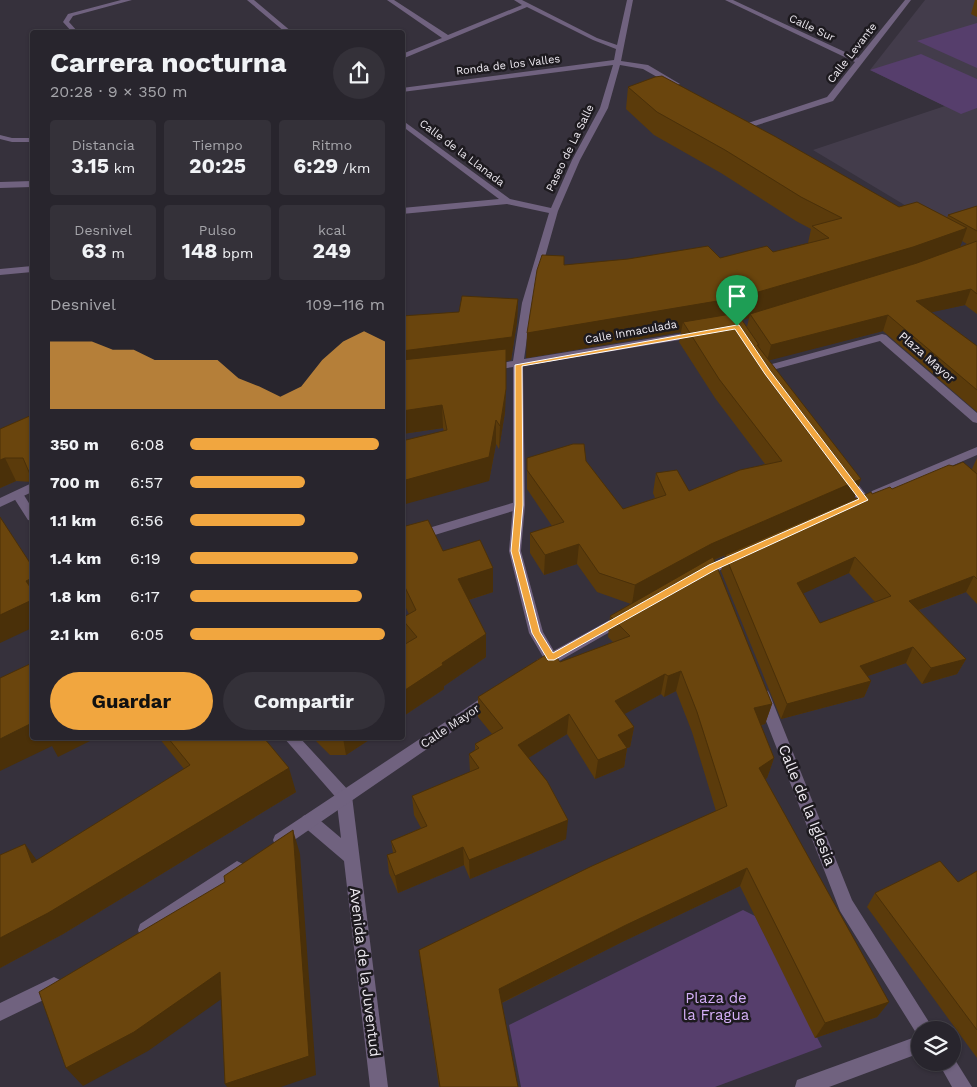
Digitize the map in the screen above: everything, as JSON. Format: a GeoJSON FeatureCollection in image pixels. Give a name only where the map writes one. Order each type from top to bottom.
{"type":"FeatureCollection","features":[{"type":"Feature","properties":{"kind":"street"},"geometry":{"type":"LineString","coordinates":[[73,30],[66,22],[70,15],[129,0]]}},
{"type":"Feature","properties":{"kind":"street"},"geometry":{"type":"LineString","coordinates":[[252,1],[265,0]]}},
{"type":"Feature","properties":{"kind":"street"},"geometry":{"type":"LineString","coordinates":[[390,0],[447,38]]}},
{"type":"Feature","properties":{"kind":"street"},"geometry":{"type":"LineString","coordinates":[[517,0],[594,39],[619,48]]}},
{"type":"Feature","properties":{"kind":"street","name":"Paseo de La Salle"},"geometry":{"type":"LineString","coordinates":[[551,658],[536,633],[515,551],[519,505],[518,365],[527,303],[554,211],[576,160],[604,108],[617,62],[630,0]]}},
{"type":"Feature","properties":{"kind":"street","name":"Calle Sur"},"geometry":{"type":"LineString","coordinates":[[728,0],[860,62]]}},
{"type":"Feature","properties":{"kind":"street","name":"Calle Levante"},"geometry":{"type":"LineString","coordinates":[[748,126],[830,99],[908,0]]}},
{"type":"Feature","properties":{"kind":"street"},"geometry":{"type":"LineString","coordinates":[[252,1],[287,30]]}},
{"type":"Feature","properties":{"kind":"street"},"geometry":{"type":"LineString","coordinates":[[405,56],[527,5]]}},
{"type":"Feature","properties":{"kind":"street","name":"Ronda de los Valles"},"geometry":{"type":"LineString","coordinates":[[405,90],[617,62],[646,67],[680,87]]}},
{"type":"Feature","properties":{"kind":"street"},"geometry":{"type":"LineString","coordinates":[[740,121],[757,131]]}},
{"type":"Feature","properties":{"kind":"street","name":"Calle de la Llanada"},"geometry":{"type":"LineString","coordinates":[[405,126],[507,201]]}},
{"type":"Feature","properties":{"kind":"street"},"geometry":{"type":"LineString","coordinates":[[0,137],[12,140],[30,140]]}},
{"type":"Feature","properties":{"kind":"street"},"geometry":{"type":"LineString","coordinates":[[0,185],[30,184]]}},
{"type":"Feature","properties":{"kind":"street"},"geometry":{"type":"LineString","coordinates":[[405,211],[507,201],[554,211]]}},
{"type":"Feature","properties":{"kind":"street"},"geometry":{"type":"LineString","coordinates":[[0,272],[30,269]]}},
{"type":"Feature","properties":{"kind":"street","name":"Calle Inmaculada"},"geometry":{"type":"LineString","coordinates":[[480,370],[708,332]]}},
{"type":"Feature","properties":{"kind":"street","name":"Plaza Mayor"},"geometry":{"type":"LineString","coordinates":[[773,380],[762,365],[882,337],[977,419]]}},
{"type":"Feature","properties":{"kind":"street"},"geometry":{"type":"LineString","coordinates":[[840,468],[860,502],[948,462],[977,451]]}},
{"type":"Feature","properties":{"kind":"street"},"geometry":{"type":"LineString","coordinates":[[948,462],[963,475]]}},
{"type":"Feature","properties":{"kind":"street"},"geometry":{"type":"LineString","coordinates":[[0,503],[18,496],[30,487]]}},
{"type":"Feature","properties":{"kind":"street"},"geometry":{"type":"LineString","coordinates":[[18,496],[30,514]]}},
{"type":"Feature","properties":{"kind":"street"},"geometry":{"type":"LineString","coordinates":[[405,540],[519,505]]}},
{"type":"Feature","properties":{"kind":"street"},"geometry":{"type":"LineString","coordinates":[[695,577],[748,552]]}},
{"type":"Feature","properties":{"kind":"street"},"geometry":{"type":"LineString","coordinates":[[712,568],[719,586]]}},
{"type":"Feature","properties":{"kind":"street"},"geometry":{"type":"LineString","coordinates":[[535,669],[636,610]]}},
{"type":"Feature","properties":{"kind":"street","name":"Calle de la Iglesia"},"geometry":{"type":"LineString","coordinates":[[756,677],[846,905],[919,1021]]}},
{"type":"Feature","properties":{"kind":"street","name":"Calle Mayor"},"geometry":{"type":"LineString","coordinates":[[268,848],[502,691]]}},
{"type":"Feature","properties":{"kind":"street"},"geometry":{"type":"LineString","coordinates":[[293,740],[344,796]]}},
{"type":"Feature","properties":{"kind":"street","name":"Avenida de la Juventud"},"geometry":{"type":"LineString","coordinates":[[344,796],[379,1087]]}},
{"type":"Feature","properties":{"kind":"street"},"geometry":{"type":"LineString","coordinates":[[309,821],[350,856]]}},
{"type":"Feature","properties":{"kind":"street"},"geometry":{"type":"LineString","coordinates":[[129,941],[252,859]]}},
{"type":"Feature","properties":{"kind":"street"},"geometry":{"type":"LineString","coordinates":[[0,1012],[71,977]]}},
{"type":"Feature","properties":{"kind":"street"},"geometry":{"type":"LineString","coordinates":[[804,1087],[911,1047]]}},
{"type":"Feature","properties":{"kind":"street"},"geometry":{"type":"LineString","coordinates":[[953,1071],[963,1087]]}},
{"type":"Feature","properties":{"kind":"shaded area"},"geometry":{"type":"Polygon","coordinates":[[[925,0],[977,0],[977,241],[968,243],[813,150],[945,106],[870,70],[925,0]]]}},
{"type":"Feature","properties":{"kind":"green space"},"geometry":{"type":"Polygon","coordinates":[[[977,23],[977,68],[917,41],[977,23]]]}},
{"type":"Feature","properties":{"kind":"green space"},"geometry":{"type":"Polygon","coordinates":[[[921,54],[977,79],[977,108],[961,114],[870,70],[921,54]]]}},
{"type":"Feature","properties":{"kind":"green space","name":"Plaza de la Fragua"},"geometry":{"type":"Polygon","coordinates":[[[743,910],[755,916],[822,1047],[715,1087],[521,1087],[509,1025],[743,910]]]}},
{"type":"Feature","properties":{"kind":"building"},"geometry":{"type":"Polygon","coordinates":[[[662,76],[776,137],[899,207],[917,202],[967,228],[913,247],[741,297],[527,333],[537,270],[542,255],[564,256],[564,265],[628,259],[708,246],[720,258],[767,246],[773,252],[829,238],[812,226],[842,218],[801,197],[725,150],[657,112],[628,87],[662,76]]]}},
{"type":"Feature","properties":{"kind":"building"},"geometry":{"type":"Polygon","coordinates":[[[977,206],[977,231],[948,215],[977,206]]]}},
{"type":"Feature","properties":{"kind":"building"},"geometry":{"type":"Polygon","coordinates":[[[977,241],[977,294],[971,289],[916,301],[977,346],[977,390],[888,315],[771,345],[750,314],[917,263],[977,241]]]}},
{"type":"Feature","properties":{"kind":"building"},"geometry":{"type":"Polygon","coordinates":[[[462,296],[518,299],[512,337],[405,351],[405,316],[459,312],[462,296]]]}},
{"type":"Feature","properties":{"kind":"building"},"geometry":{"type":"Polygon","coordinates":[[[737,313],[759,345],[757,345],[861,479],[711,544],[635,585],[599,573],[579,544],[545,555],[530,533],[564,522],[527,470],[527,458],[573,444],[584,444],[586,461],[623,509],[666,495],[656,473],[677,470],[689,491],[740,470],[782,461],[719,379],[683,322],[737,313]]]}},
{"type":"Feature","properties":{"kind":"building"},"geometry":{"type":"Polygon","coordinates":[[[506,349],[506,389],[500,426],[496,420],[489,457],[405,480],[405,440],[447,430],[442,405],[405,411],[405,360],[506,349]]]}},
{"type":"Feature","properties":{"kind":"building"},"geometry":{"type":"Polygon","coordinates":[[[30,416],[30,474],[23,458],[5,458],[0,460],[0,429],[30,416]]]}},
{"type":"Feature","properties":{"kind":"building"},"geometry":{"type":"Polygon","coordinates":[[[963,462],[977,474],[977,579],[974,576],[909,601],[966,659],[931,668],[913,647],[860,666],[871,681],[787,704],[725,555],[871,492],[872,494],[890,487],[892,489],[949,465],[953,466],[963,462]],[[855,557],[797,583],[820,623],[891,596],[855,557]]]}},
{"type":"Feature","properties":{"kind":"building"},"geometry":{"type":"Polygon","coordinates":[[[0,517],[30,563],[30,579],[26,581],[30,587],[30,601],[0,615],[0,517]]]}},
{"type":"Feature","properties":{"kind":"building"},"geometry":{"type":"Polygon","coordinates":[[[428,520],[443,551],[480,540],[493,568],[458,579],[486,634],[405,690],[405,644],[417,637],[405,623],[405,616],[416,610],[405,587],[405,526],[428,520]]]}},
{"type":"Feature","properties":{"kind":"building"},"geometry":{"type":"Polygon","coordinates":[[[713,557],[772,704],[754,708],[774,758],[759,768],[889,1002],[825,1023],[747,868],[626,925],[499,989],[518,1087],[440,1087],[419,950],[592,866],[727,806],[697,712],[681,671],[668,676],[665,674],[615,701],[634,727],[618,735],[627,748],[598,760],[569,714],[518,745],[547,781],[568,820],[469,860],[463,847],[395,876],[387,855],[396,852],[391,841],[427,826],[412,796],[479,768],[469,754],[479,748],[475,744],[503,728],[478,697],[552,651],[560,662],[630,636],[610,616],[713,557]]]}},
{"type":"Feature","properties":{"kind":"building"},"geometry":{"type":"Polygon","coordinates":[[[30,664],[30,724],[0,739],[0,678],[30,664]]]}},
{"type":"Feature","properties":{"kind":"building"},"geometry":{"type":"Polygon","coordinates":[[[170,740],[266,740],[289,768],[48,913],[0,938],[0,855],[25,844],[32,863],[190,765],[170,740]]]}},
{"type":"Feature","properties":{"kind":"building"},"geometry":{"type":"Polygon","coordinates":[[[293,830],[309,1056],[225,1084],[220,972],[134,1032],[66,1068],[39,992],[225,882],[224,876],[293,830]]]}},
{"type":"Feature","properties":{"kind":"building"},"geometry":{"type":"Polygon","coordinates":[[[940,861],[958,882],[977,871],[977,1030],[875,893],[940,861]]]}},
{"type":"Feature","properties":{"kind":"route"},"geometry":{"type":"LineString","coordinates":[[737,326],[767,372],[864,500],[712,568],[551,658],[536,633],[515,551],[519,505],[518,365],[737,326]]}}]}
